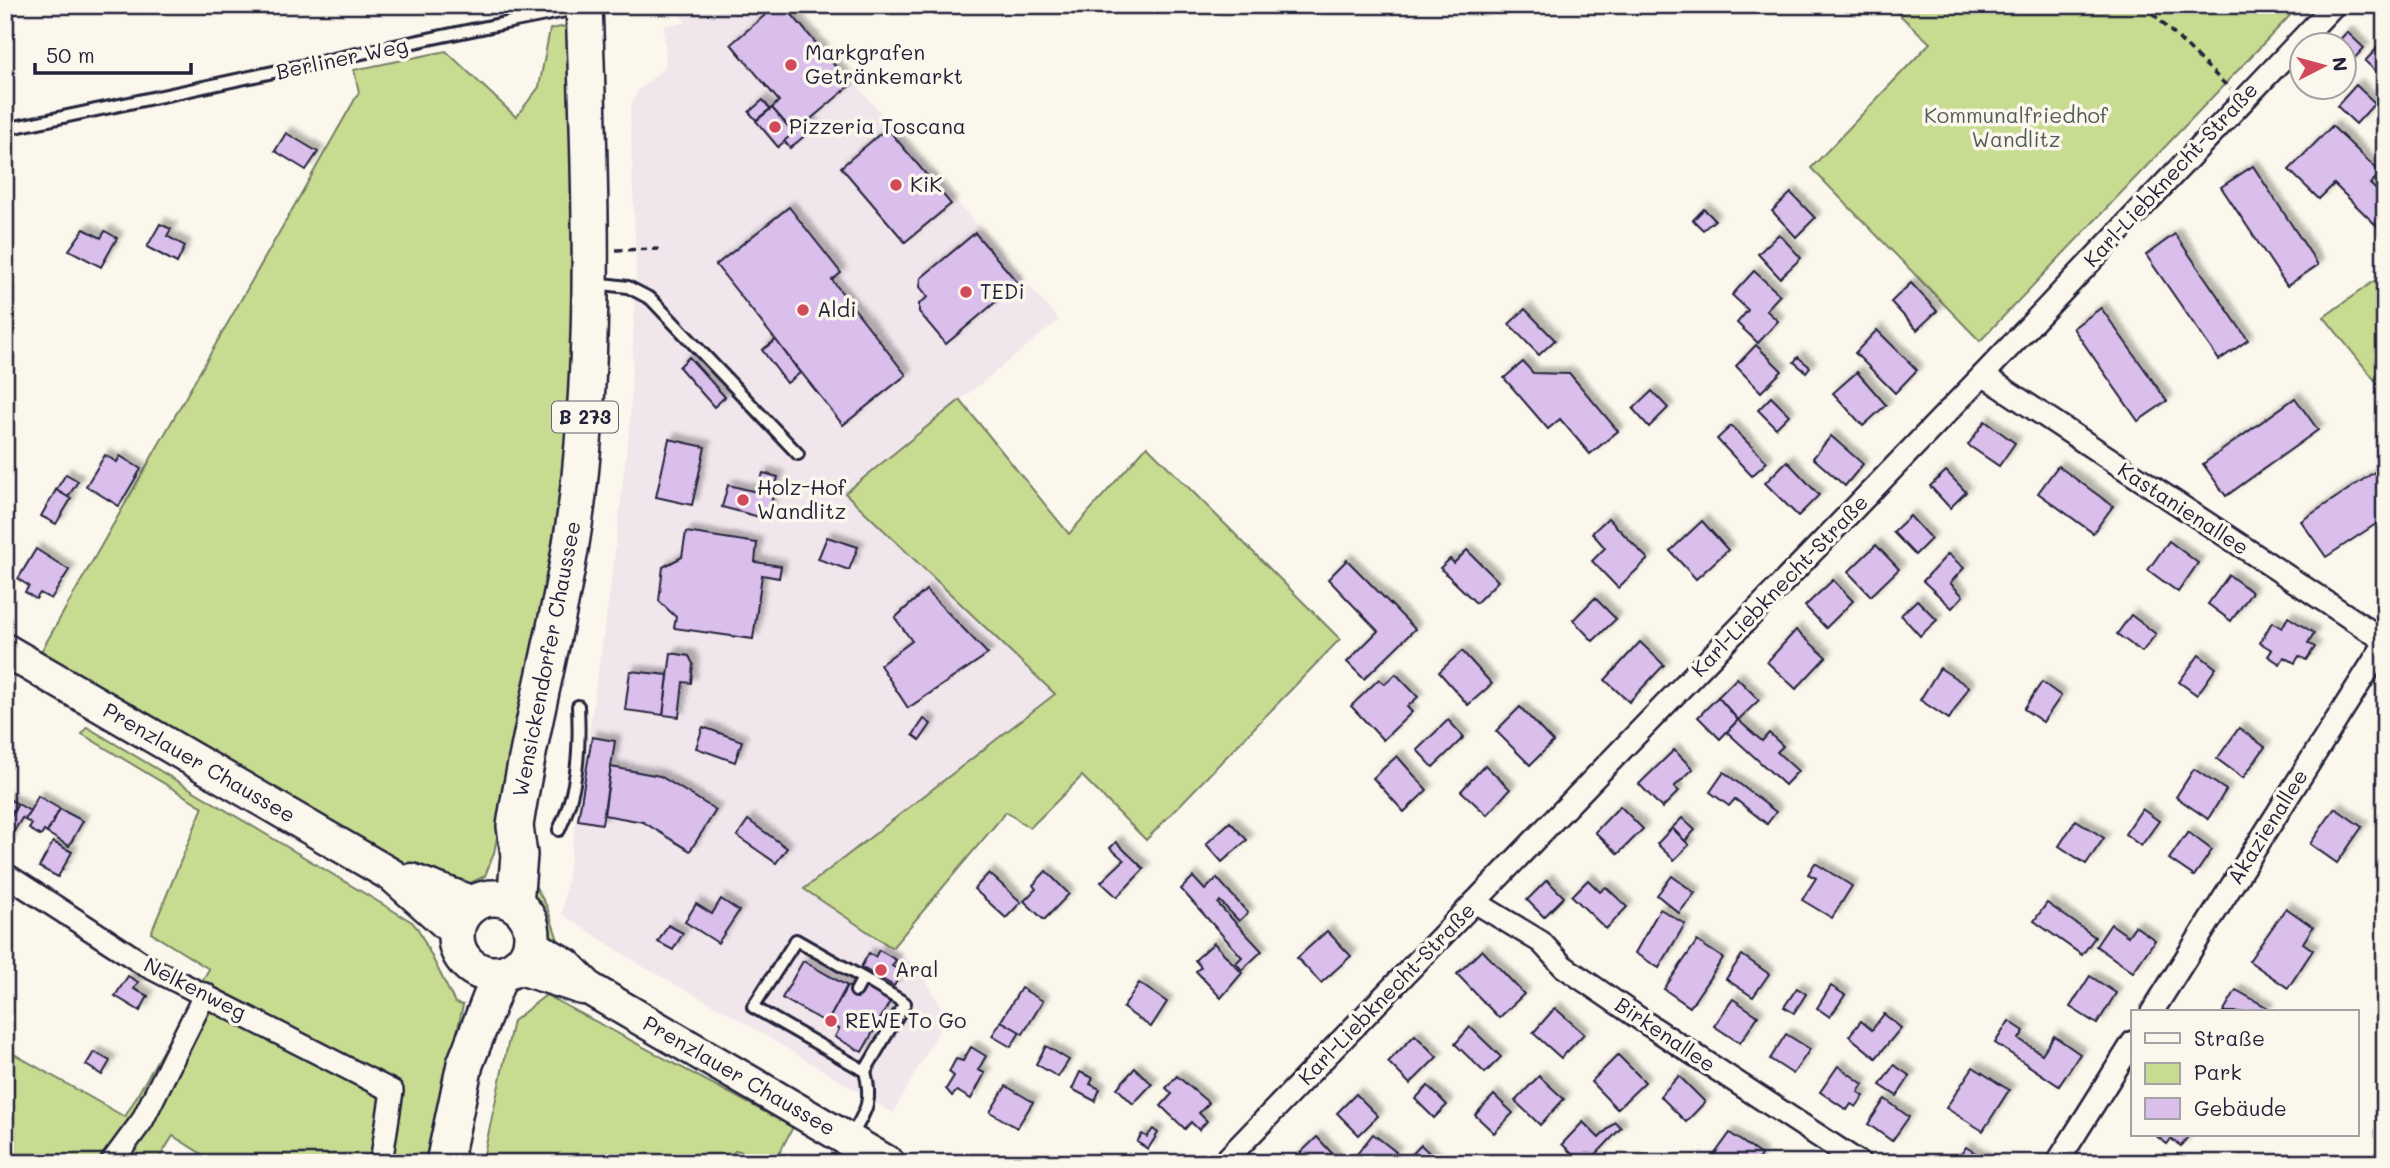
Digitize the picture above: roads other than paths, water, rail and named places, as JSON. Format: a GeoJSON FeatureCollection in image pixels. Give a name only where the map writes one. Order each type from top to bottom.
{"type":"FeatureCollection","features":[{"type":"Feature","properties":{"kind":"main road","name":"Wensickendorfer Chaussee"},"geometry":{"type":"LineString","coordinates":[[483,909],[502,847],[515,826],[563,596],[577,503],[589,379],[591,283],[588,6]]}},
{"type":"Feature","properties":{"kind":"main road","name":"Prenzlauer Chaussee"},"geometry":{"type":"LineString","coordinates":[[5,650],[393,876],[483,909]]}},
{"type":"Feature","properties":{"kind":"main road"},"geometry":{"type":"LineString","coordinates":[[444,1163],[465,1064],[505,964],[530,922],[483,909],[462,957],[505,964]]}},
{"type":"Feature","properties":{"kind":"main road","name":"Prenzlauer Chaussee"},"geometry":{"type":"LineString","coordinates":[[505,964],[566,965],[590,989],[888,1163]]}},
{"type":"Feature","properties":{"kind":"street","name":"Karl-Liebknecht-Straße"},"geometry":{"type":"LineString","coordinates":[[1223,1163],[1983,375],[2334,5]]}},
{"type":"Feature","properties":{"kind":"street","name":"Kastanienallee"},"geometry":{"type":"LineString","coordinates":[[1983,375],[2385,642]]}},
{"type":"Feature","properties":{"kind":"street","name":"Akazienallee"},"geometry":{"type":"LineString","coordinates":[[2153,1010],[2385,642]]}},
{"type":"Feature","properties":{"kind":"street","name":"Nelkenweg"},"geometry":{"type":"LineString","coordinates":[[5,874],[145,965],[392,1091],[381,1163]]}},
{"type":"Feature","properties":{"kind":"street","name":"Birkenallee"},"geometry":{"type":"LineString","coordinates":[[1475,902],[1541,942],[1563,966],[1860,1163]]}},
{"type":"Feature","properties":{"kind":"street"},"geometry":{"type":"LineString","coordinates":[[111,1163],[142,1121],[205,994]]}},
{"type":"Feature","properties":{"kind":"street"},"geometry":{"type":"LineString","coordinates":[[2057,1163],[2131,1045]]}},
{"type":"Feature","properties":{"kind":"lane","name":"Berliner Weg"},"geometry":{"type":"LineString","coordinates":[[5,129],[588,6]]}},
{"type":"Feature","properties":{"kind":"lane"},"geometry":{"type":"LineString","coordinates":[[591,283],[628,287],[651,299],[798,454]]}},
{"type":"Feature","properties":{"kind":"lane"},"geometry":{"type":"LineString","coordinates":[[559,830],[570,807],[580,743],[578,706]]}},
{"type":"Feature","properties":{"kind":"lane"},"geometry":{"type":"LineString","coordinates":[[848,1140],[868,1108],[870,1088],[865,1071],[753,1007],[796,940],[905,1003],[865,1071]]}},
{"type":"Feature","properties":{"kind":"lane"},"geometry":{"type":"LineString","coordinates":[[856,991],[863,978]]}},
{"type":"Feature","properties":{"kind":"place","name":"Markgrafen Getränkemarkt"},"geometry":{"type":"Point","coordinates":[791,65]}},
{"type":"Feature","properties":{"kind":"place","name":"Pizzeria Toscana"},"geometry":{"type":"Point","coordinates":[775,127]}},
{"type":"Feature","properties":{"kind":"place","name":"KiK"},"geometry":{"type":"Point","coordinates":[896,185]}},
{"type":"Feature","properties":{"kind":"place","name":"TEDi"},"geometry":{"type":"Point","coordinates":[966,292]}},
{"type":"Feature","properties":{"kind":"place","name":"Aldi"},"geometry":{"type":"Point","coordinates":[803,310]}},
{"type":"Feature","properties":{"kind":"place","name":"Holz-Hof Wandlitz"},"geometry":{"type":"Point","coordinates":[743,500]}},
{"type":"Feature","properties":{"kind":"place","name":"Aral"},"geometry":{"type":"Point","coordinates":[881,970]}},
{"type":"Feature","properties":{"kind":"place","name":"REWE To Go"},"geometry":{"type":"Point","coordinates":[831,1021]}},
{"type":"Feature","properties":{"kind":"park label","name":"Kommunalfriedhof Wandlitz"},"geometry":{"type":"Point","coordinates":[2016,128]}}]}
